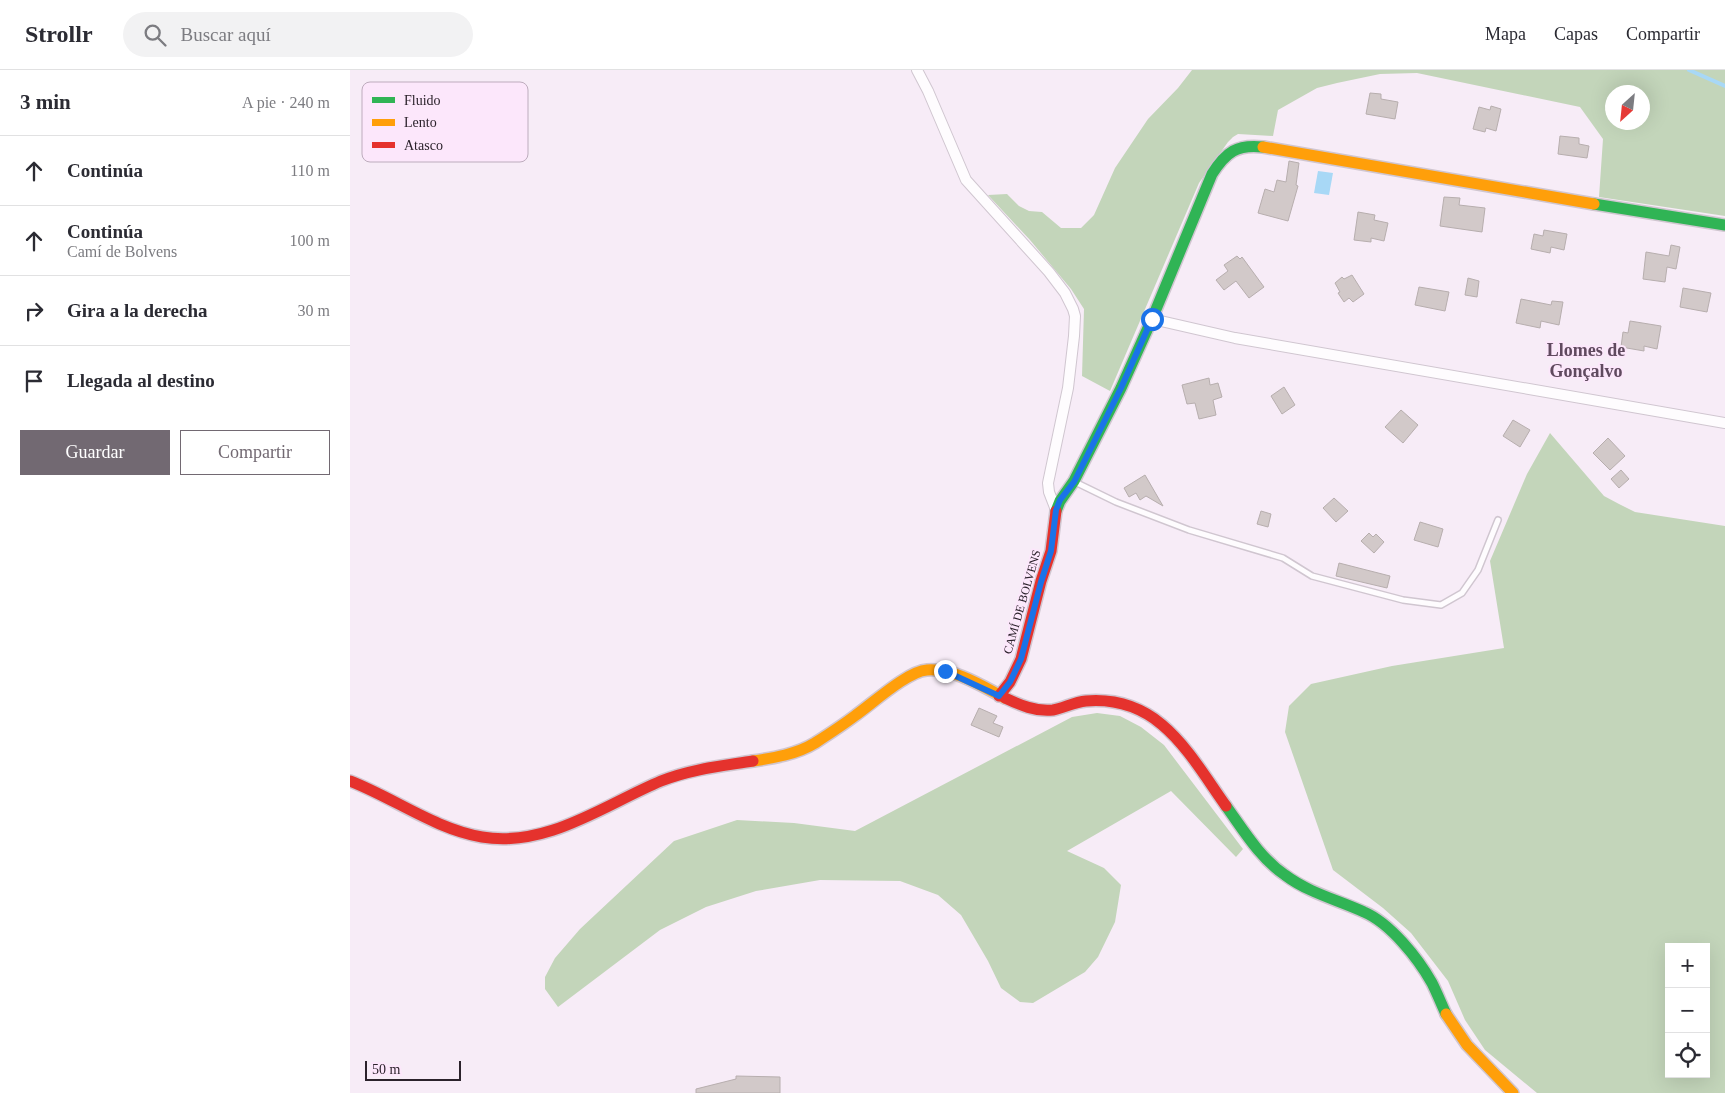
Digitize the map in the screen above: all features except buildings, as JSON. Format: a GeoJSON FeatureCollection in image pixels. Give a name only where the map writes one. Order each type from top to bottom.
{"type":"FeatureCollection","features":[{"type":"Feature","properties":{"kind":"street"},"geometry":{"type":"LineString","coordinates":[[917,70],[928,90],[966,180],[1049,272],[1071,303],[1073,309],[1075,316],[1074,336],[1068,388],[1048,484],[1056,510]]}},
{"type":"Feature","properties":{"kind":"street"},"geometry":{"type":"LineString","coordinates":[[1056,510],[1060,500],[1074,482],[1121,388],[1152,319],[1212,174],[1218,164],[1228,154],[1243,146],[1263,147],[1566,200],[1725,225]]}},
{"type":"Feature","properties":{"kind":"street"},"geometry":{"type":"LineString","coordinates":[[1152,319],[1235,338],[1725,423]]}},
{"type":"Feature","properties":{"kind":"street","name":"CAMÍ DE BOLVENS"},"geometry":{"type":"LineString","coordinates":[[999,696],[1010,682],[1021,659],[1051,551],[1056,510]]}},
{"type":"Feature","properties":{"kind":"street"},"geometry":{"type":"LineString","coordinates":[[350,781],[428,819],[468,834],[503,839],[534,837],[595,813],[683,773],[726,763],[774,757],[810,746],[893,687],[916,673],[926,670],[945,671],[1024,708],[1052,710],[1084,701],[1122,703],[1142,711],[1164,725],[1181,743],[1257,850],[1284,876],[1299,885],[1380,921],[1412,955],[1432,983],[1453,1027],[1512,1093]]}},
{"type":"Feature","properties":{"kind":"lane"},"geometry":{"type":"LineString","coordinates":[[1074,482],[1116,502],[1188,530],[1283,558],[1312,576],[1403,600],[1441,605],[1462,593],[1478,570],[1498,520]]}},
{"type":"Feature","properties":{"kind":"green space"},"geometry":{"type":"Polygon","coordinates":[[[1192,70],[1725,70],[1725,216],[1599,197],[1603,139],[1580,107],[1417,73],[1380,74],[1317,88],[1278,110],[1273,136],[1238,134],[1233,137],[1199,183],[1110,391],[1082,376],[1084,309],[1071,289],[1030,240],[988,195],[1007,194],[1019,206],[1029,211],[1042,212],[1061,228],[1081,228],[1094,215],[1115,168],[1148,119],[1178,88],[1192,70]]]}},
{"type":"Feature","properties":{"kind":"green space"},"geometry":{"type":"Polygon","coordinates":[[[1550,433],[1604,496],[1619,504],[1635,512],[1725,526],[1725,1093],[1537,1093],[1485,1050],[1465,1020],[1448,981],[1411,933],[1383,908],[1333,870],[1285,732],[1289,706],[1311,684],[1392,666],[1504,648],[1490,561],[1527,474],[1550,433]]]}},
{"type":"Feature","properties":{"kind":"green space"},"geometry":{"type":"Polygon","coordinates":[[[1097,713],[1120,716],[1141,727],[1164,745],[1243,849],[1236,857],[1171,791],[1067,851],[1104,868],[1121,885],[1115,922],[1098,957],[1085,972],[1033,1003],[1020,1002],[1001,988],[988,961],[961,915],[938,895],[900,881],[820,880],[756,891],[706,907],[660,930],[558,1007],[545,989],[545,977],[555,958],[580,929],[674,841],[737,820],[794,823],[855,831],[1072,717],[1097,713]]]}},
{"type":"Feature","properties":{"kind":"water"},"geometry":{"type":"Polygon","coordinates":[[[1318,171],[1333,173],[1329,195],[1314,193],[1318,171]]]}},
{"type":"Feature","properties":{"kind":"waterway"},"geometry":{"type":"LineString","coordinates":[[1689,70],[1725,86]]}},
{"type":"Feature","properties":{"kind":"traffic: fast"},"geometry":{"type":"LineString","coordinates":[[1056,511],[1060,501],[1074,481],[1121,388],[1152,319],[1212,174],[1222,160],[1233,151],[1246,147],[1263,147]]}},
{"type":"Feature","properties":{"kind":"traffic: fast"},"geometry":{"type":"LineString","coordinates":[[1594,204],[1725,225]]}},
{"type":"Feature","properties":{"kind":"traffic: fast"},"geometry":{"type":"LineString","coordinates":[[1226,806],[1260,852],[1285,875],[1314,891],[1364,912],[1384,924],[1411,952],[1426,973],[1446,1014]]}},
{"type":"Feature","properties":{"kind":"traffic: slow"},"geometry":{"type":"LineString","coordinates":[[1263,147],[1594,204]]}},
{"type":"Feature","properties":{"kind":"traffic: slow"},"geometry":{"type":"LineString","coordinates":[[753,761],[785,755],[808,747],[846,722],[891,688],[919,672],[937,670],[957,675],[1005,698]]}},
{"type":"Feature","properties":{"kind":"traffic: slow"},"geometry":{"type":"LineString","coordinates":[[1446,1014],[1467,1045],[1513,1093]]}},
{"type":"Feature","properties":{"kind":"traffic: jam"},"geometry":{"type":"LineString","coordinates":[[999,696],[1010,682],[1021,659],[1041,581],[1051,551],[1056,511]]}},
{"type":"Feature","properties":{"kind":"traffic: jam"},"geometry":{"type":"LineString","coordinates":[[1005,698],[1040,710],[1053,710],[1086,701],[1112,702],[1134,708],[1153,718],[1170,732],[1185,748],[1226,806]]}},
{"type":"Feature","properties":{"kind":"traffic: jam"},"geometry":{"type":"LineString","coordinates":[[350,781],[448,827],[482,837],[506,839],[529,836],[574,822],[672,777],[707,768],[753,761]]}},
{"type":"Feature","properties":{"kind":"district","name":"Llomes de Gonçalvo"},"geometry":{"type":"Point","coordinates":[1586,360]}},
{"type":"Feature","properties":{"kind":"route"},"geometry":{"type":"LineString","coordinates":[[945,671],[999,696],[1010,682],[1021,659],[1030,620],[1051,551],[1056,510],[1060,500],[1074,482],[1121,388],[1152,319]]}}]}
